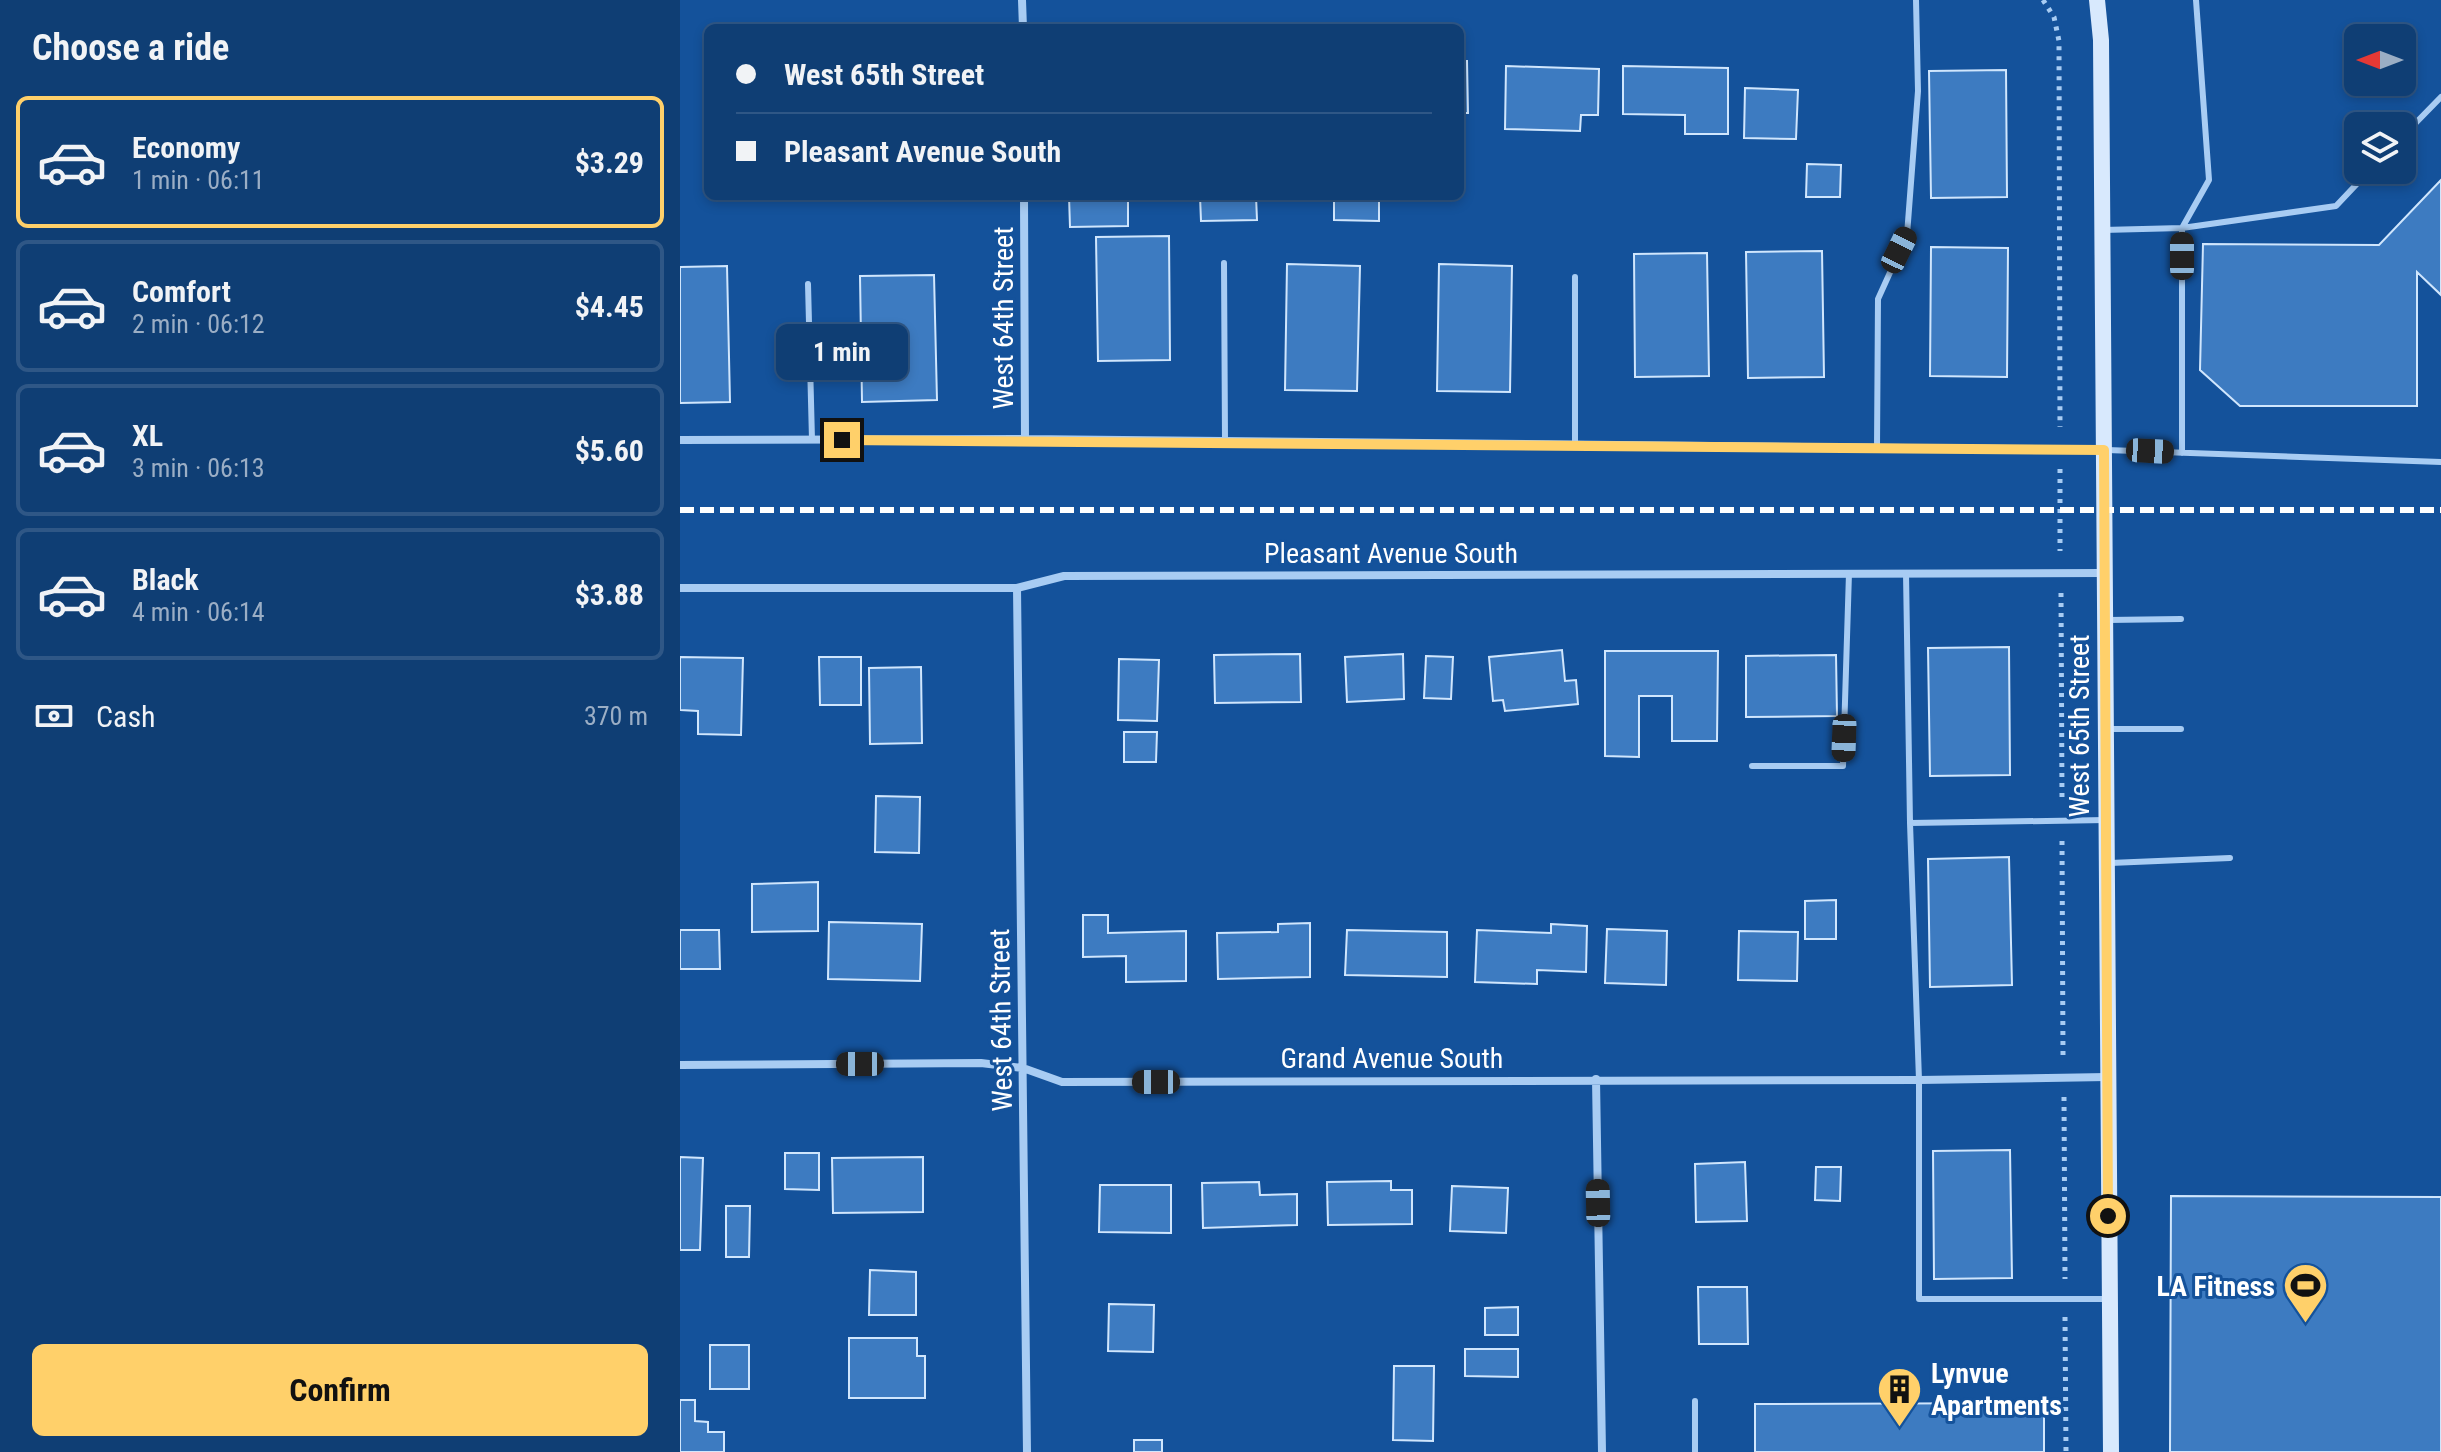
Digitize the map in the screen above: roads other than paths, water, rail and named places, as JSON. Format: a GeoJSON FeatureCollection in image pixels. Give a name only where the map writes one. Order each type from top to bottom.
{"type":"FeatureCollection","features":[{"type":"Feature","properties":{"kind":"street"},"geometry":{"type":"LineString","coordinates":[[1022,0],[1023,24]]}},
{"type":"Feature","properties":{"kind":"street","name":"West 65th Street"},"geometry":{"type":"LineString","coordinates":[[2097,0],[2101,40],[2103,230],[2111,1452]]}},
{"type":"Feature","properties":{"kind":"street","name":"West 64th Street"},"geometry":{"type":"LineString","coordinates":[[1024,200],[1025,439]]}},
{"type":"Feature","properties":{"kind":"street"},"geometry":{"type":"LineString","coordinates":[[680,440],[1025,439],[2104,450]]}},
{"type":"Feature","properties":{"kind":"street","name":"Pleasant Avenue South"},"geometry":{"type":"LineString","coordinates":[[680,588],[1017,588],[1064,576],[2104,573]]}},
{"type":"Feature","properties":{"kind":"street","name":"West 64th Street"},"geometry":{"type":"LineString","coordinates":[[1017,588],[1027,1452]]}},
{"type":"Feature","properties":{"kind":"street","name":"Grand Avenue South"},"geometry":{"type":"LineString","coordinates":[[680,1065],[981,1063],[1023,1068],[1062,1082],[2107,1077]]}},
{"type":"Feature","properties":{"kind":"street"},"geometry":{"type":"LineString","coordinates":[[1596,1079],[1602,1452]]}},
{"type":"Feature","properties":{"kind":"lane"},"geometry":{"type":"LineString","coordinates":[[1877,447],[1878,299],[1907,235],[1918,91],[1916,0]]}},
{"type":"Feature","properties":{"kind":"lane"},"geometry":{"type":"LineString","coordinates":[[2182,453],[2182,228],[2209,180],[2196,0]]}},
{"type":"Feature","properties":{"kind":"lane"},"geometry":{"type":"LineString","coordinates":[[2416,123],[2441,97]]}},
{"type":"Feature","properties":{"kind":"lane"},"geometry":{"type":"LineString","coordinates":[[2103,230],[2182,228],[2336,206],[2357,184]]}},
{"type":"Feature","properties":{"kind":"lane"},"geometry":{"type":"LineString","coordinates":[[1224,263],[1225,441]]}},
{"type":"Feature","properties":{"kind":"lane"},"geometry":{"type":"LineString","coordinates":[[1575,277],[1575,444]]}},
{"type":"Feature","properties":{"kind":"lane"},"geometry":{"type":"LineString","coordinates":[[808,284],[812,440]]}},
{"type":"Feature","properties":{"kind":"lane"},"geometry":{"type":"LineString","coordinates":[[2104,450],[2441,462]]}},
{"type":"Feature","properties":{"kind":"lane"},"geometry":{"type":"LineString","coordinates":[[1752,766],[1843,766],[1849,573]]}},
{"type":"Feature","properties":{"kind":"lane"},"geometry":{"type":"LineString","coordinates":[[1906,573],[1910,823],[1919,1080],[1919,1299],[2108,1299]]}},
{"type":"Feature","properties":{"kind":"lane"},"geometry":{"type":"LineString","coordinates":[[2104,621],[2181,619]]}},
{"type":"Feature","properties":{"kind":"lane"},"geometry":{"type":"LineString","coordinates":[[2106,729],[2181,729]]}},
{"type":"Feature","properties":{"kind":"lane"},"geometry":{"type":"LineString","coordinates":[[1910,823],[2106,820]]}},
{"type":"Feature","properties":{"kind":"lane"},"geometry":{"type":"LineString","coordinates":[[2106,863],[2230,858]]}},
{"type":"Feature","properties":{"kind":"lane"},"geometry":{"type":"LineString","coordinates":[[1695,1401],[1695,1452]]}},
{"type":"Feature","properties":{"kind":"railway"},"geometry":{"type":"LineString","coordinates":[[680,510],[2441,510]]}},
{"type":"Feature","properties":{"kind":"place","name":"LA Fitness"},"geometry":{"type":"Point","coordinates":[2306,1325]}},
{"type":"Feature","properties":{"kind":"place","name":"Lynvue Apartments"},"geometry":{"type":"Point","coordinates":[1900,1428]}}]}
